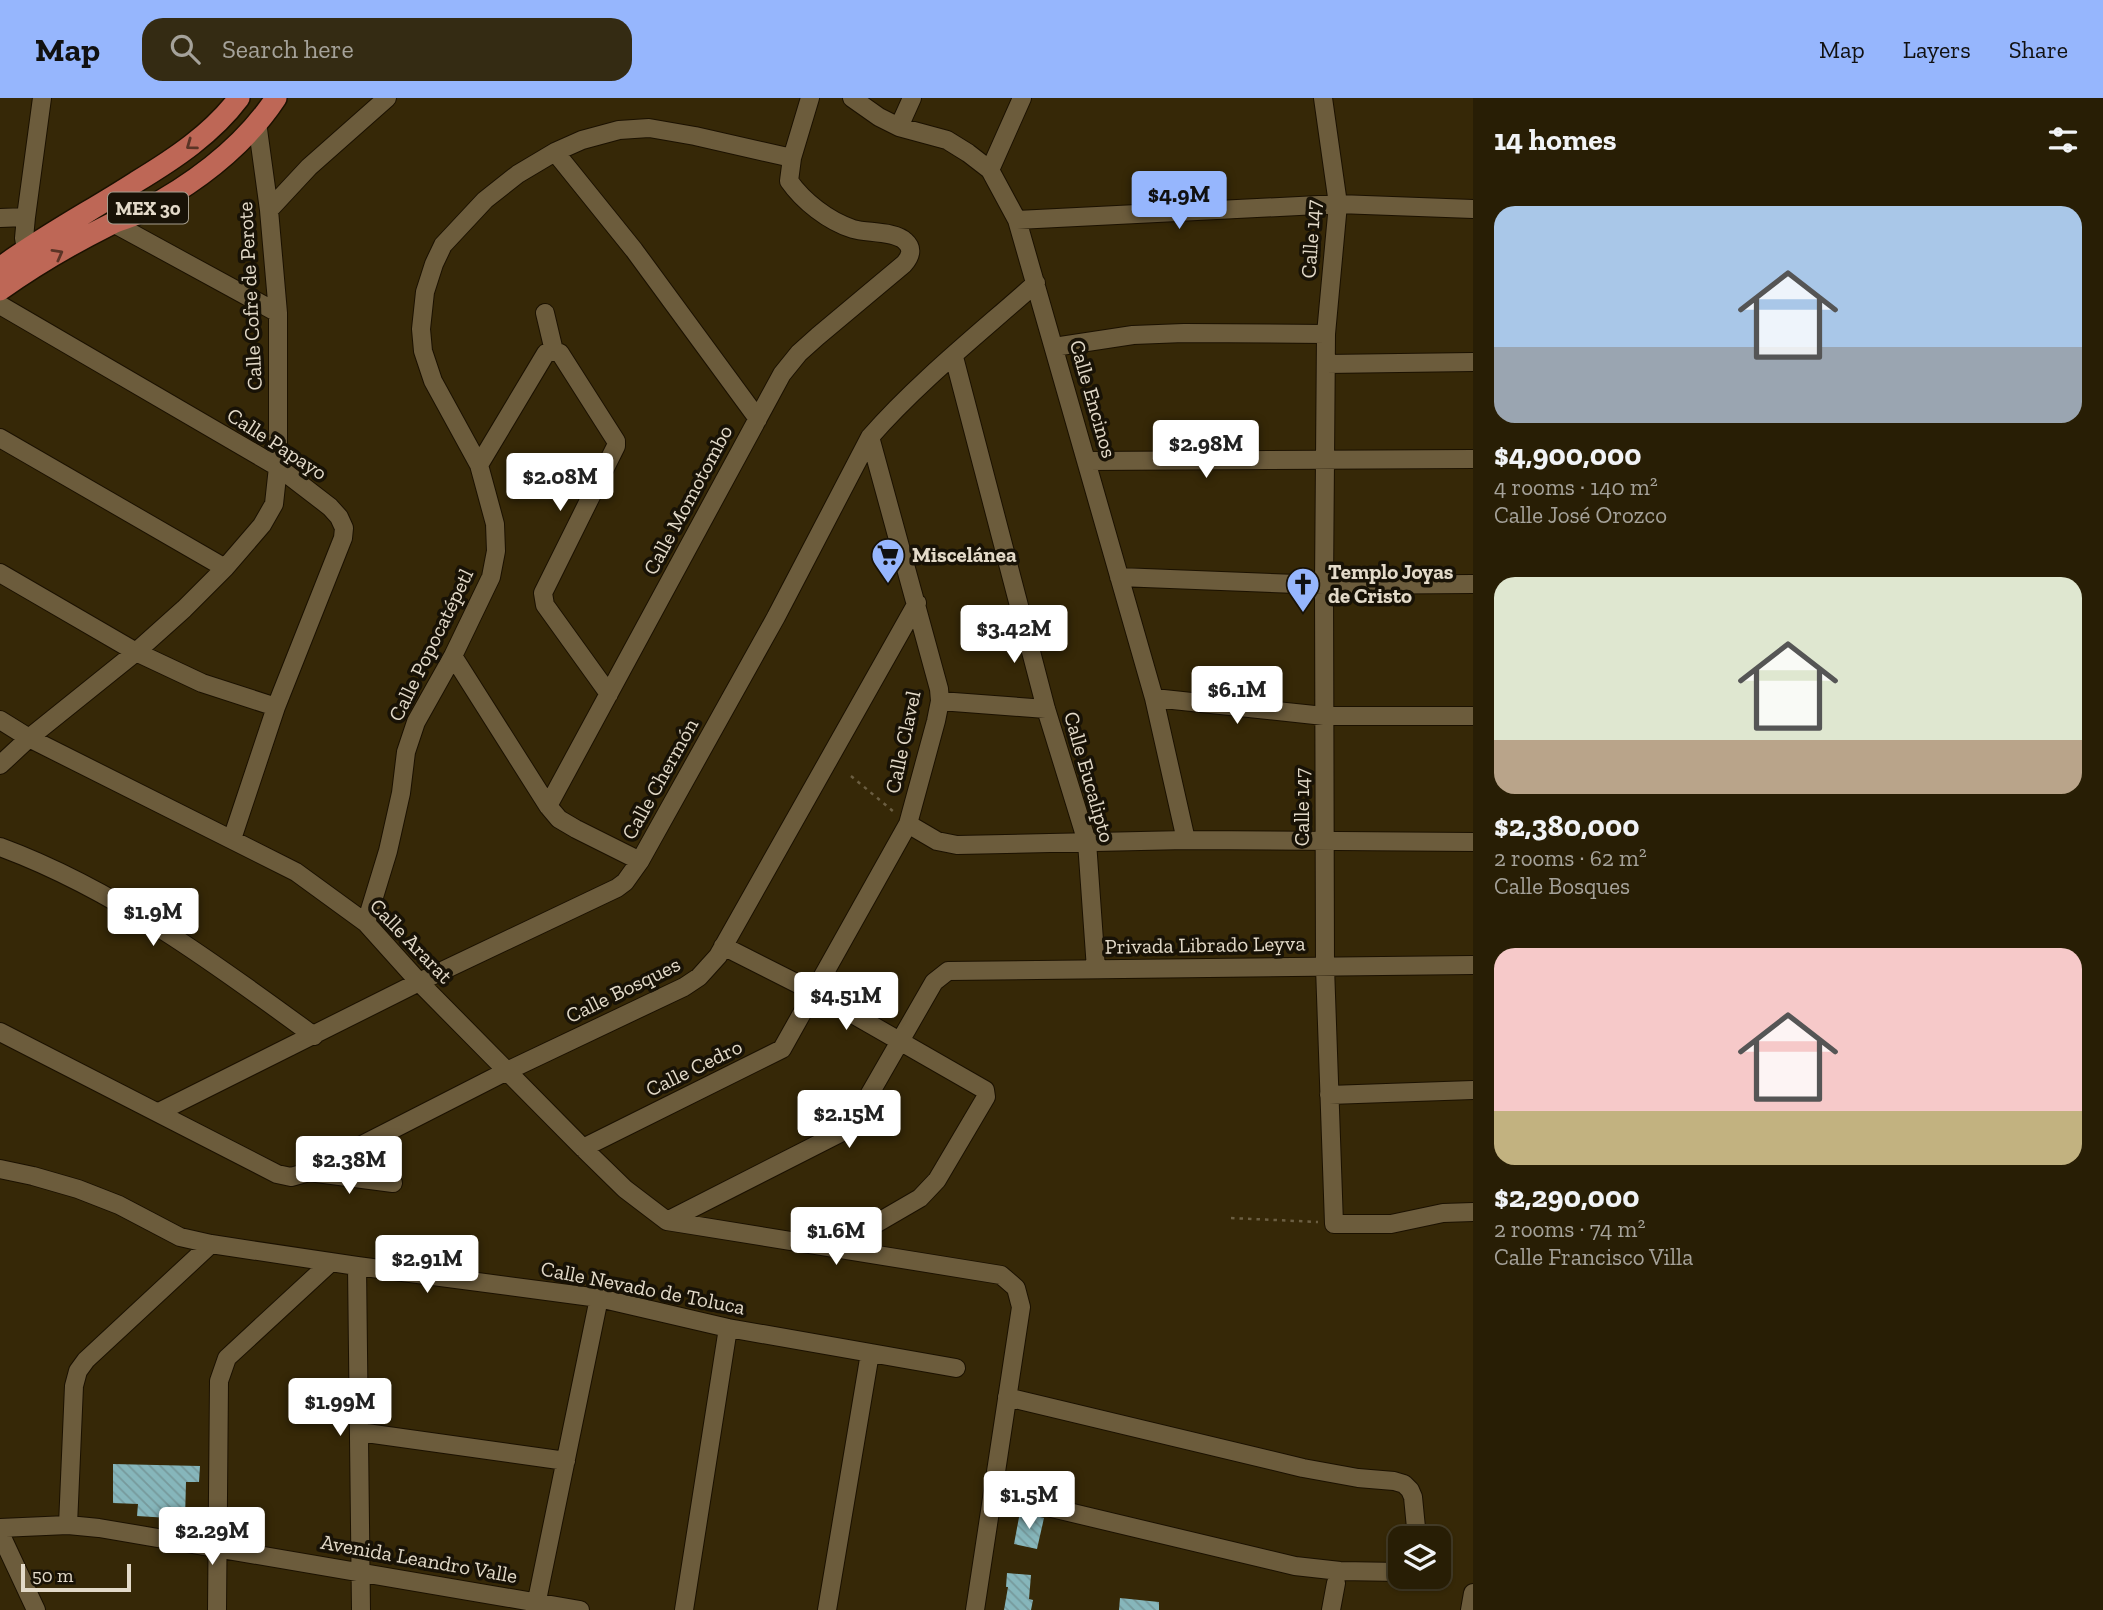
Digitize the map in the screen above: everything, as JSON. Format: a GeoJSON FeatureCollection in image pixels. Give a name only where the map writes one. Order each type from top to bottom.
{"type":"FeatureCollection","features":[{"type":"Feature","properties":{"kind":"main road","name":"MEX 30"},"geometry":{"type":"LineString","coordinates":[[0,268],[26,249],[163,166],[204,136],[239,98]]}},
{"type":"Feature","properties":{"kind":"main road","name":"MEX 30"},"geometry":{"type":"LineString","coordinates":[[0,290],[113,223],[140,213],[190,182],[239,143],[276,98]]}},
{"type":"Feature","properties":{"kind":"street"},"geometry":{"type":"LineString","coordinates":[[26,249],[24,238],[39,98]]}},
{"type":"Feature","properties":{"kind":"street"},"geometry":{"type":"LineString","coordinates":[[269,210],[309,167],[387,98]]}},
{"type":"Feature","properties":{"kind":"street"},"geometry":{"type":"LineString","coordinates":[[792,158],[810,98]]}},
{"type":"Feature","properties":{"kind":"street","name":"Calle Encinos"},"geometry":{"type":"LineString","coordinates":[[852,98],[899,127],[947,141],[990,170],[1017,220],[1154,698],[1186,840]]}},
{"type":"Feature","properties":{"kind":"street"},"geometry":{"type":"LineString","coordinates":[[899,127],[912,98]]}},
{"type":"Feature","properties":{"kind":"street"},"geometry":{"type":"LineString","coordinates":[[990,170],[1022,98]]}},
{"type":"Feature","properties":{"kind":"street","name":"Calle 147"},"geometry":{"type":"LineString","coordinates":[[1323,98],[1338,204],[1326,334],[1324,585],[1325,967],[1334,1224]]}},
{"type":"Feature","properties":{"kind":"street","name":"Calle Cofre de Perote"},"geometry":{"type":"LineString","coordinates":[[0,765],[184,609],[225,568],[262,525],[274,504],[278,467],[278,313],[269,210],[257,122]]}},
{"type":"Feature","properties":{"kind":"street","name":"Calle Popocatépetl"},"geometry":{"type":"LineString","coordinates":[[366,923],[388,851],[401,793],[406,752],[416,722],[453,656],[491,577],[496,551],[495,524],[479,466],[433,381],[422,351],[421,329],[425,292],[443,245],[485,200],[518,174],[582,140],[619,130],[649,128],[792,158]]}},
{"type":"Feature","properties":{"kind":"street"},"geometry":{"type":"LineString","coordinates":[[555,152],[634,250],[758,419]]}},
{"type":"Feature","properties":{"kind":"street","name":"Calle Momotombo"},"geometry":{"type":"LineString","coordinates":[[548,806],[782,374],[799,353],[910,256],[905,240],[852,229],[825,215],[789,181],[792,158]]}},
{"type":"Feature","properties":{"kind":"street"},"geometry":{"type":"LineString","coordinates":[[1017,220],[1338,204],[1473,209]]}},
{"type":"Feature","properties":{"kind":"street"},"geometry":{"type":"LineString","coordinates":[[0,218],[26,217]]}},
{"type":"Feature","properties":{"kind":"street"},"geometry":{"type":"LineString","coordinates":[[113,223],[278,313]]}},
{"type":"Feature","properties":{"kind":"street","name":"Calle Chermón"},"geometry":{"type":"LineString","coordinates":[[159,1112],[625,882],[640,861],[776,617],[870,437],[888,416],[1036,283]]}},
{"type":"Feature","properties":{"kind":"street","name":"Calle Papayo"},"geometry":{"type":"LineString","coordinates":[[0,305],[278,467],[330,507],[344,528],[343,538],[276,707],[232,839]]}},
{"type":"Feature","properties":{"kind":"street"},"geometry":{"type":"LineString","coordinates":[[545,313],[554,351]]}},
{"type":"Feature","properties":{"kind":"street"},"geometry":{"type":"LineString","coordinates":[[1054,347],[1133,335],[1326,334]]}},
{"type":"Feature","properties":{"kind":"street"},"geometry":{"type":"LineString","coordinates":[[479,466],[546,353],[560,353],[616,441],[543,593],[545,605],[609,694]]}},
{"type":"Feature","properties":{"kind":"street","name":"Calle Eucalipto"},"geometry":{"type":"LineString","coordinates":[[954,357],[1046,709],[1087,842],[1097,969]]}},
{"type":"Feature","properties":{"kind":"street"},"geometry":{"type":"LineString","coordinates":[[1326,364],[1473,362]]}},
{"type":"Feature","properties":{"kind":"street","name":"Calle Clavel"},"geometry":{"type":"LineString","coordinates":[[870,437],[939,689],[940,701],[908,824]]}},
{"type":"Feature","properties":{"kind":"street"},"geometry":{"type":"LineString","coordinates":[[0,438],[225,568]]}},
{"type":"Feature","properties":{"kind":"street"},"geometry":{"type":"LineString","coordinates":[[1087,461],[1473,459]]}},
{"type":"Feature","properties":{"kind":"street"},"geometry":{"type":"LineString","coordinates":[[0,573],[136,652],[202,683],[276,707]]}},
{"type":"Feature","properties":{"kind":"street"},"geometry":{"type":"LineString","coordinates":[[1119,577],[1324,585],[1473,584]]}},
{"type":"Feature","properties":{"kind":"street","name":"Calle Bosques"},"geometry":{"type":"LineString","coordinates":[[159,1112],[276,1174],[291,1177],[309,1172],[508,1071],[684,987],[699,977],[710,967],[723,946],[917,603]]}},
{"type":"Feature","properties":{"kind":"street"},"geometry":{"type":"LineString","coordinates":[[453,656],[548,806],[559,819],[640,861]]}},
{"type":"Feature","properties":{"kind":"street"},"geometry":{"type":"LineString","coordinates":[[1154,698],[1324,716],[1473,716]]}},
{"type":"Feature","properties":{"kind":"street"},"geometry":{"type":"LineString","coordinates":[[940,701],[1046,709]]}},
{"type":"Feature","properties":{"kind":"street","name":"Calle Ararat"},"geometry":{"type":"LineString","coordinates":[[0,720],[29,738],[296,872],[366,923],[419,982],[583,1148],[625,1189],[667,1221]]}},
{"type":"Feature","properties":{"kind":"street"},"geometry":{"type":"LineString","coordinates":[[908,824],[937,841],[957,845],[1186,840],[1473,842]]}},
{"type":"Feature","properties":{"kind":"street","name":"Calle Cedro"},"geometry":{"type":"LineString","coordinates":[[583,1148],[782,1049],[908,824]]}},
{"type":"Feature","properties":{"kind":"street"},"geometry":{"type":"LineString","coordinates":[[0,847],[65,873],[97,890],[252,991],[314,1036]]}},
{"type":"Feature","properties":{"kind":"street"},"geometry":{"type":"LineString","coordinates":[[723,946],[814,992],[983,1087],[986,1097],[928,1192],[834,1248]]}},
{"type":"Feature","properties":{"kind":"street","name":"Privada Librado Leyva"},"geometry":{"type":"LineString","coordinates":[[901,1041],[934,982],[948,971],[1473,965]]}},
{"type":"Feature","properties":{"kind":"street"},"geometry":{"type":"LineString","coordinates":[[0,1032],[159,1112]]}},
{"type":"Feature","properties":{"kind":"street"},"geometry":{"type":"LineString","coordinates":[[667,1221],[844,1131],[853,1123],[901,1041]]}},
{"type":"Feature","properties":{"kind":"street"},"geometry":{"type":"LineString","coordinates":[[1329,1095],[1473,1090]]}},
{"type":"Feature","properties":{"kind":"street","name":"Calle Nevado de Toluca"},"geometry":{"type":"LineString","coordinates":[[0,1170],[78,1189],[119,1205],[180,1237],[211,1244],[599,1298],[728,1328],[956,1368]]}},
{"type":"Feature","properties":{"kind":"street"},"geometry":{"type":"LineString","coordinates":[[309,1172],[393,1182]]}},
{"type":"Feature","properties":{"kind":"street"},"geometry":{"type":"LineString","coordinates":[[1334,1224],[1391,1224],[1443,1213],[1473,1212]]}},
{"type":"Feature","properties":{"kind":"street"},"geometry":{"type":"LineString","coordinates":[[667,1221],[1001,1275],[1016,1288],[1021,1307],[975,1610]]}},
{"type":"Feature","properties":{"kind":"street"},"geometry":{"type":"LineString","coordinates":[[68,1525],[74,1386],[78,1371],[86,1360],[211,1244]]}},
{"type":"Feature","properties":{"kind":"street"},"geometry":{"type":"LineString","coordinates":[[216,1610],[219,1381],[223,1368],[227,1359],[331,1262]]}},
{"type":"Feature","properties":{"kind":"street"},"geometry":{"type":"LineString","coordinates":[[357,1266],[361,1610]]}},
{"type":"Feature","properties":{"kind":"street"},"geometry":{"type":"LineString","coordinates":[[536,1606],[599,1298]]}},
{"type":"Feature","properties":{"kind":"street"},"geometry":{"type":"LineString","coordinates":[[684,1610],[728,1328]]}},
{"type":"Feature","properties":{"kind":"street"},"geometry":{"type":"LineString","coordinates":[[827,1610],[870,1353]]}},
{"type":"Feature","properties":{"kind":"street"},"geometry":{"type":"LineString","coordinates":[[1007,1397],[1303,1468],[1404,1484],[1413,1497],[1416,1526]]}},
{"type":"Feature","properties":{"kind":"street"},"geometry":{"type":"LineString","coordinates":[[359,1432],[566,1461]]}},
{"type":"Feature","properties":{"kind":"street"},"geometry":{"type":"LineString","coordinates":[[993,1494],[1295,1566],[1340,1571],[1388,1572]]}},
{"type":"Feature","properties":{"kind":"street","name":"Avenida Leandro Valle"},"geometry":{"type":"LineString","coordinates":[[0,1528],[68,1525],[120,1531],[362,1572],[536,1606],[580,1610]]}},
{"type":"Feature","properties":{"kind":"street"},"geometry":{"type":"LineString","coordinates":[[0,1533],[36,1610]]}},
{"type":"Feature","properties":{"kind":"street"},"geometry":{"type":"LineString","coordinates":[[1331,1610],[1336,1583]]}},
{"type":"Feature","properties":{"kind":"street"},"geometry":{"type":"LineString","coordinates":[[1470,1610],[1473,1593]]}},
{"type":"Feature","properties":{"kind":"path","name":"Calle Clavel"},"geometry":{"type":"LineString","coordinates":[[851,776],[908,824]]}},
{"type":"Feature","properties":{"kind":"path"},"geometry":{"type":"LineString","coordinates":[[1231,1218],[1334,1224]]}},
{"type":"Feature","properties":{"kind":"building"},"geometry":{"type":"Polygon","coordinates":[[[113,1464],[200,1466],[199,1482],[186,1482],[185,1519],[137,1516],[138,1504],[113,1503],[113,1464]]]}},
{"type":"Feature","properties":{"kind":"building"},"geometry":{"type":"Polygon","coordinates":[[[1020,1512],[1044,1518],[1037,1549],[1014,1544],[1020,1512]]]}},
{"type":"Feature","properties":{"kind":"building"},"geometry":{"type":"Polygon","coordinates":[[[1007,1573],[1031,1575],[1031,1610],[1004,1610],[1008,1587],[1007,1573]]]}},
{"type":"Feature","properties":{"kind":"building"},"geometry":{"type":"Polygon","coordinates":[[[1120,1598],[1159,1602],[1159,1610],[1119,1610],[1120,1598]]]}},
{"type":"Feature","properties":{"kind":"place","name":"Miscelánea"},"geometry":{"type":"Point","coordinates":[888,585]}},
{"type":"Feature","properties":{"kind":"place","name":"Templo Joyas de Cristo"},"geometry":{"type":"Point","coordinates":[1303,614]}}]}
